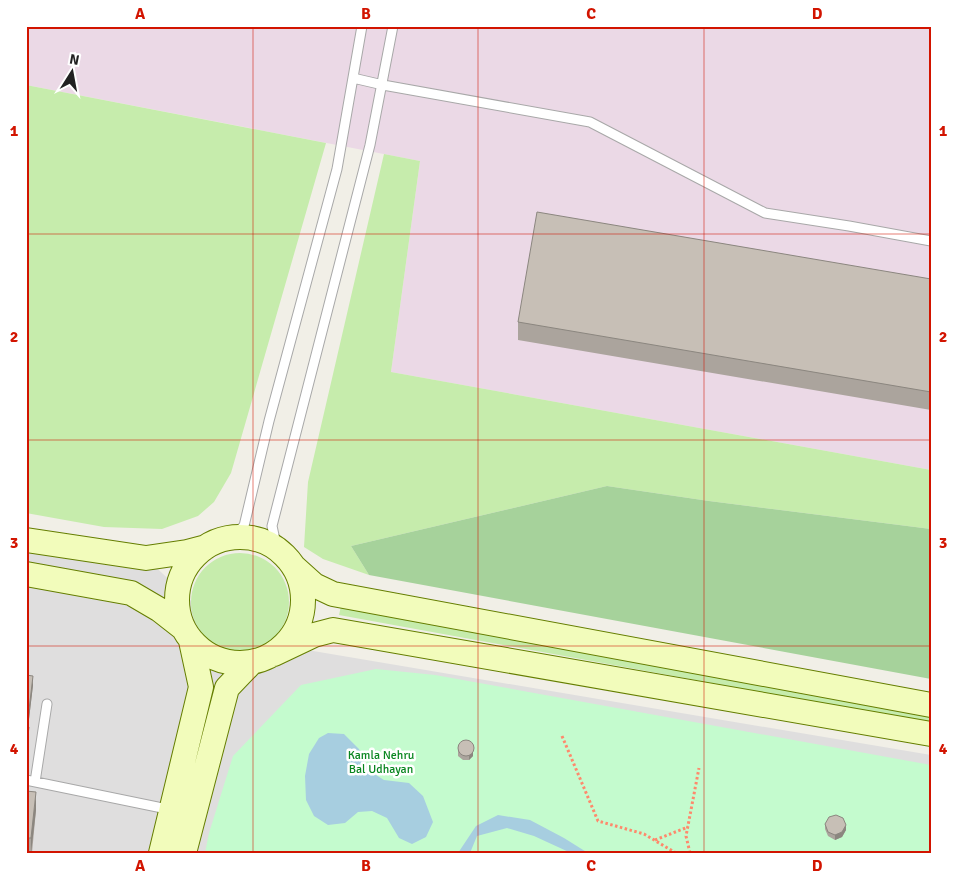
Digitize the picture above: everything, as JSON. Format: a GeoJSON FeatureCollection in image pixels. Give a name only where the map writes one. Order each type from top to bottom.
{"type":"FeatureCollection","features":[{"type":"Feature","properties":{"kind":"main road"},"geometry":{"type":"LineString","coordinates":[[26,540],[146,558],[188,552],[229,538],[246,538],[262,541],[277,549],[314,585],[333,594],[931,705]]}},
{"type":"Feature","properties":{"kind":"main road"},"geometry":{"type":"LineString","coordinates":[[184,853],[183,812],[201,687],[187,634],[177,610],[177,592],[182,574],[192,559],[206,547]]}},
{"type":"Feature","properties":{"kind":"main road"},"geometry":{"type":"LineString","coordinates":[[274,654],[289,641],[299,624],[303,605],[301,585],[294,566]]}},
{"type":"Feature","properties":{"kind":"main road"},"geometry":{"type":"LineString","coordinates":[[26,574],[131,593],[160,610],[208,655],[229,662],[251,663],[314,635],[332,630],[931,734]]}},
{"type":"Feature","properties":{"kind":"main road"},"geometry":{"type":"LineString","coordinates":[[161,853],[183,812],[227,688],[251,663]]}},
{"type":"Feature","properties":{"kind":"lane"},"geometry":{"type":"LineString","coordinates":[[229,538],[244,526],[271,412],[338,169],[362,26]]}},
{"type":"Feature","properties":{"kind":"lane"},"geometry":{"type":"LineString","coordinates":[[277,549],[272,526],[370,145],[393,26]]}},
{"type":"Feature","properties":{"kind":"lane"},"geometry":{"type":"LineString","coordinates":[[353,78],[590,122],[765,213],[931,241]]}},
{"type":"Feature","properties":{"kind":"lane"},"geometry":{"type":"LineString","coordinates":[[47,704],[31,781],[183,812]]}},
{"type":"Feature","properties":{"kind":"path"},"geometry":{"type":"LineString","coordinates":[[562,736],[598,820],[644,834],[676,853]]}},
{"type":"Feature","properties":{"kind":"path"},"geometry":{"type":"LineString","coordinates":[[690,853],[686,836],[700,768]]}},
{"type":"Feature","properties":{"kind":"path"},"geometry":{"type":"LineString","coordinates":[[654,840],[688,828]]}},
{"type":"Feature","properties":{"kind":"shaded area"},"geometry":{"type":"Polygon","coordinates":[[[26,26],[931,26],[931,470],[391,372],[420,161],[26,85],[26,26]]]}},
{"type":"Feature","properties":{"kind":"shaded area"},"geometry":{"type":"Polygon","coordinates":[[[26,537],[146,558],[230,637],[931,755],[931,853],[26,853],[26,537]]]}},
{"type":"Feature","properties":{"kind":"green space"},"geometry":{"type":"Polygon","coordinates":[[[26,85],[326,143],[231,473],[214,502],[198,516],[162,529],[104,527],[26,513],[26,85]]]}},
{"type":"Feature","properties":{"kind":"green space"},"geometry":{"type":"Polygon","coordinates":[[[384,154],[420,161],[391,372],[931,470],[931,529],[607,486],[351,546],[369,575],[323,559],[304,547],[308,482],[384,154]]]}},
{"type":"Feature","properties":{"kind":"green space"},"geometry":{"type":"Polygon","coordinates":[[[607,486],[931,529],[931,679],[369,575],[351,546],[607,486]]]}},
{"type":"Feature","properties":{"kind":"green space"},"geometry":{"type":"Polygon","coordinates":[[[240,553],[259,557],[275,567],[285,583],[289,602],[285,621],[275,637],[259,647],[240,651],[221,647],[205,637],[195,621],[191,602],[195,583],[205,567],[221,557],[240,553]]]}},
{"type":"Feature","properties":{"kind":"green space"},"geometry":{"type":"Polygon","coordinates":[[[341,606],[931,714],[931,723],[339,615],[341,606]]]}},
{"type":"Feature","properties":{"kind":"green space","name":"Kamla Nehru Bal Udhayan"},"geometry":{"type":"Polygon","coordinates":[[[376,669],[435,675],[931,765],[931,853],[205,853],[209,833],[233,756],[301,685],[376,669]]]}},
{"type":"Feature","properties":{"kind":"water"},"geometry":{"type":"Polygon","coordinates":[[[328,733],[344,734],[359,749],[368,770],[384,780],[409,783],[423,796],[433,822],[426,837],[412,844],[399,838],[387,818],[372,811],[358,812],[345,823],[328,825],[314,816],[306,800],[305,776],[309,754],[319,738],[328,733]]]}},
{"type":"Feature","properties":{"kind":"water"},"geometry":{"type":"Polygon","coordinates":[[[498,815],[530,820],[588,853],[571,853],[534,836],[507,828],[477,836],[470,853],[458,853],[476,826],[498,815]]]}},
{"type":"Feature","properties":{"kind":"building"},"geometry":{"type":"Polygon","coordinates":[[[537,212],[931,279],[931,392],[518,322],[537,212]]]}},
{"type":"Feature","properties":{"kind":"building"},"geometry":{"type":"Polygon","coordinates":[[[26,675],[33,676],[28,718],[26,718],[26,675]]]}},
{"type":"Feature","properties":{"kind":"building"},"geometry":{"type":"Polygon","coordinates":[[[26,726],[29,727],[26,751],[26,726]]]}},
{"type":"Feature","properties":{"kind":"building"},"geometry":{"type":"Polygon","coordinates":[[[466,740],[474,748],[466,756],[458,748],[466,740]]]}},
{"type":"Feature","properties":{"kind":"building"},"geometry":{"type":"Polygon","coordinates":[[[26,791],[36,792],[31,838],[26,838],[26,791]]]}},
{"type":"Feature","properties":{"kind":"building"},"geometry":{"type":"Polygon","coordinates":[[[836,815],[843,818],[846,825],[842,832],[835,835],[828,832],[825,824],[829,817],[836,815]]]}}]}
